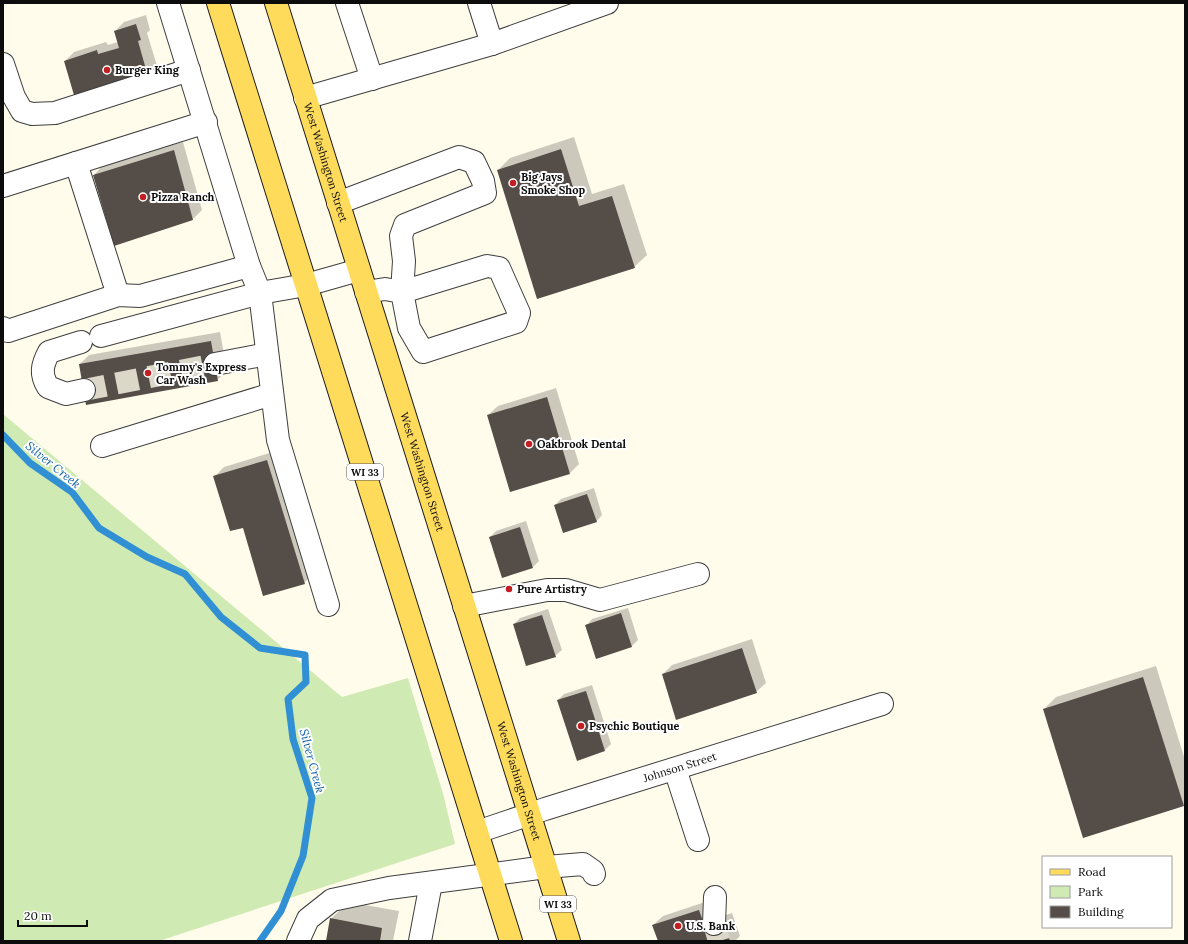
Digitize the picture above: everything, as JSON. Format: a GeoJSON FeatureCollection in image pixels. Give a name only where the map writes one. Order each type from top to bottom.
{"type":"FeatureCollection","features":[{"type":"Feature","properties":{"kind":"main road","name":"WI 33"},"geometry":{"type":"LineString","coordinates":[[218,3],[511,941]]}},
{"type":"Feature","properties":{"kind":"main road","name":"West Washington Street"},"geometry":{"type":"LineString","coordinates":[[276,3],[569,941]]}},
{"type":"Feature","properties":{"kind":"street"},"geometry":{"type":"LineString","coordinates":[[168,3],[190,70],[249,266],[260,293],[278,440],[328,605]]}},
{"type":"Feature","properties":{"kind":"street"},"geometry":{"type":"LineString","coordinates":[[347,3],[372,79]]}},
{"type":"Feature","properties":{"kind":"street"},"geometry":{"type":"LineString","coordinates":[[479,3],[492,44]]}},
{"type":"Feature","properties":{"kind":"street"},"geometry":{"type":"LineString","coordinates":[[305,98],[492,44],[607,3]]}},
{"type":"Feature","properties":{"kind":"street"},"geometry":{"type":"LineString","coordinates":[[3,64],[14,97],[22,111],[32,114],[55,113],[190,70]]}},
{"type":"Feature","properties":{"kind":"street"},"geometry":{"type":"LineString","coordinates":[[3,186],[109,151],[206,122]]}},
{"type":"Feature","properties":{"kind":"street"},"geometry":{"type":"LineString","coordinates":[[338,203],[459,157],[474,162],[484,181],[485,193],[405,225],[401,236],[404,261],[402,292],[409,328],[423,352],[516,322],[519,313],[499,268],[487,266],[402,292],[385,289],[366,292]]}},
{"type":"Feature","properties":{"kind":"street"},"geometry":{"type":"LineString","coordinates":[[76,163],[118,295]]}},
{"type":"Feature","properties":{"kind":"street"},"geometry":{"type":"LineString","coordinates":[[3,328],[8,331],[118,295],[140,296],[249,266]]}},
{"type":"Feature","properties":{"kind":"street"},"geometry":{"type":"LineString","coordinates":[[102,336],[260,293],[306,285],[359,270]]}},
{"type":"Feature","properties":{"kind":"street"},"geometry":{"type":"LineString","coordinates":[[81,342],[50,352],[43,363],[42,377],[48,387],[66,394],[84,390]]}},
{"type":"Feature","properties":{"kind":"street"},"geometry":{"type":"LineString","coordinates":[[215,364],[267,354]]}},
{"type":"Feature","properties":{"kind":"street"},"geometry":{"type":"LineString","coordinates":[[102,446],[272,394]]}},
{"type":"Feature","properties":{"kind":"street"},"geometry":{"type":"LineString","coordinates":[[464,606],[547,590],[566,590],[600,600],[698,574]]}},
{"type":"Feature","properties":{"kind":"street","name":"Johnson Street"},"geometry":{"type":"LineString","coordinates":[[477,832],[529,814],[882,704]]}},
{"type":"Feature","properties":{"kind":"street"},"geometry":{"type":"LineString","coordinates":[[675,769],[698,840]]}},
{"type":"Feature","properties":{"kind":"street"},"geometry":{"type":"LineString","coordinates":[[298,941],[308,919],[332,900],[389,888],[546,867],[583,864],[593,871],[594,874]]}},
{"type":"Feature","properties":{"kind":"street"},"geometry":{"type":"LineString","coordinates":[[420,941],[431,883]]}},
{"type":"Feature","properties":{"kind":"street"},"geometry":{"type":"LineString","coordinates":[[714,924],[715,897]]}},
{"type":"Feature","properties":{"kind":"green space"},"geometry":{"type":"Polygon","coordinates":[[[3,414],[342,697],[408,678],[444,797],[455,844],[159,941],[3,941],[3,414]]]}},
{"type":"Feature","properties":{"kind":"building","name":"Burger King"},"geometry":{"type":"Polygon","coordinates":[[[136,24],[141,40],[138,41],[149,80],[76,102],[64,61],[97,50],[98,54],[119,48],[114,31],[136,24]]]}},
{"type":"Feature","properties":{"kind":"building"},"geometry":{"type":"Polygon","coordinates":[[[561,149],[579,206],[612,196],[635,268],[537,299],[497,170],[561,149]]]}},
{"type":"Feature","properties":{"kind":"building","name":"Pizza Ranch"},"geometry":{"type":"Polygon","coordinates":[[[174,150],[193,220],[114,246],[93,175],[174,150]]]}},
{"type":"Feature","properties":{"kind":"building","name":"Tommy's Express Car Wash"},"geometry":{"type":"Polygon","coordinates":[[[211,341],[218,381],[86,405],[79,364],[211,341]]]}},
{"type":"Feature","properties":{"kind":"building","name":"Oakbrook Dental"},"geometry":{"type":"Polygon","coordinates":[[[547,397],[570,474],[510,492],[487,415],[547,397]]]}},
{"type":"Feature","properties":{"kind":"building"},"geometry":{"type":"Polygon","coordinates":[[[267,460],[305,584],[263,596],[243,528],[230,531],[213,476],[267,460]]]}},
{"type":"Feature","properties":{"kind":"building"},"geometry":{"type":"Polygon","coordinates":[[[587,494],[597,522],[563,533],[554,505],[587,494]]]}},
{"type":"Feature","properties":{"kind":"building"},"geometry":{"type":"Polygon","coordinates":[[[520,527],[533,568],[502,578],[489,537],[520,527]]]}},
{"type":"Feature","properties":{"kind":"building"},"geometry":{"type":"Polygon","coordinates":[[[621,613],[632,647],[596,659],[585,625],[621,613]]]}},
{"type":"Feature","properties":{"kind":"building"},"geometry":{"type":"Polygon","coordinates":[[[542,615],[556,657],[526,666],[513,624],[542,615]]]}},
{"type":"Feature","properties":{"kind":"building"},"geometry":{"type":"Polygon","coordinates":[[[742,648],[757,693],[676,720],[662,674],[742,648]]]}},
{"type":"Feature","properties":{"kind":"building"},"geometry":{"type":"Polygon","coordinates":[[[1143,677],[1184,806],[1083,838],[1043,709],[1143,677]]]}},
{"type":"Feature","properties":{"kind":"building","name":"Psychic Boutique"},"geometry":{"type":"Polygon","coordinates":[[[586,691],[605,751],[577,761],[557,700],[586,691]]]}},
{"type":"Feature","properties":{"kind":"building","name":"U.S. Bank"},"geometry":{"type":"Polygon","coordinates":[[[699,910],[705,927],[723,921],[730,941],[658,941],[652,925],[699,910]]]}},
{"type":"Feature","properties":{"kind":"building"},"geometry":{"type":"Polygon","coordinates":[[[330,918],[382,928],[380,941],[326,941],[330,918]]]}},
{"type":"Feature","properties":{"kind":"waterway","name":"Silver Creek"},"geometry":{"type":"LineString","coordinates":[[3,435],[30,463],[72,492],[99,528],[147,557],[185,574],[221,617],[260,648],[305,655],[306,682],[288,699],[293,739],[312,798],[303,856],[281,911],[260,941]]}},
{"type":"Feature","properties":{"kind":"tunnel"},"geometry":{"type":"LineString","coordinates":[[84,390],[215,364]]}},
{"type":"Feature","properties":{"kind":"tunnel"},"geometry":{"type":"LineString","coordinates":[[714,924],[719,941]]}},
{"type":"Feature","properties":{"kind":"place","name":"Burger King"},"geometry":{"type":"Point","coordinates":[107,70]}},
{"type":"Feature","properties":{"kind":"place","name":"Big Jays Smoke Shop"},"geometry":{"type":"Point","coordinates":[513,183]}},
{"type":"Feature","properties":{"kind":"place","name":"Pizza Ranch"},"geometry":{"type":"Point","coordinates":[143,197]}},
{"type":"Feature","properties":{"kind":"place","name":"Tommy's Express Car Wash"},"geometry":{"type":"Point","coordinates":[148,373]}},
{"type":"Feature","properties":{"kind":"place","name":"Oakbrook Dental"},"geometry":{"type":"Point","coordinates":[529,444]}},
{"type":"Feature","properties":{"kind":"place","name":"Pure Artistry"},"geometry":{"type":"Point","coordinates":[509,589]}},
{"type":"Feature","properties":{"kind":"place","name":"Psychic Boutique"},"geometry":{"type":"Point","coordinates":[581,726]}},
{"type":"Feature","properties":{"kind":"place","name":"U.S. Bank"},"geometry":{"type":"Point","coordinates":[678,926]}}]}
